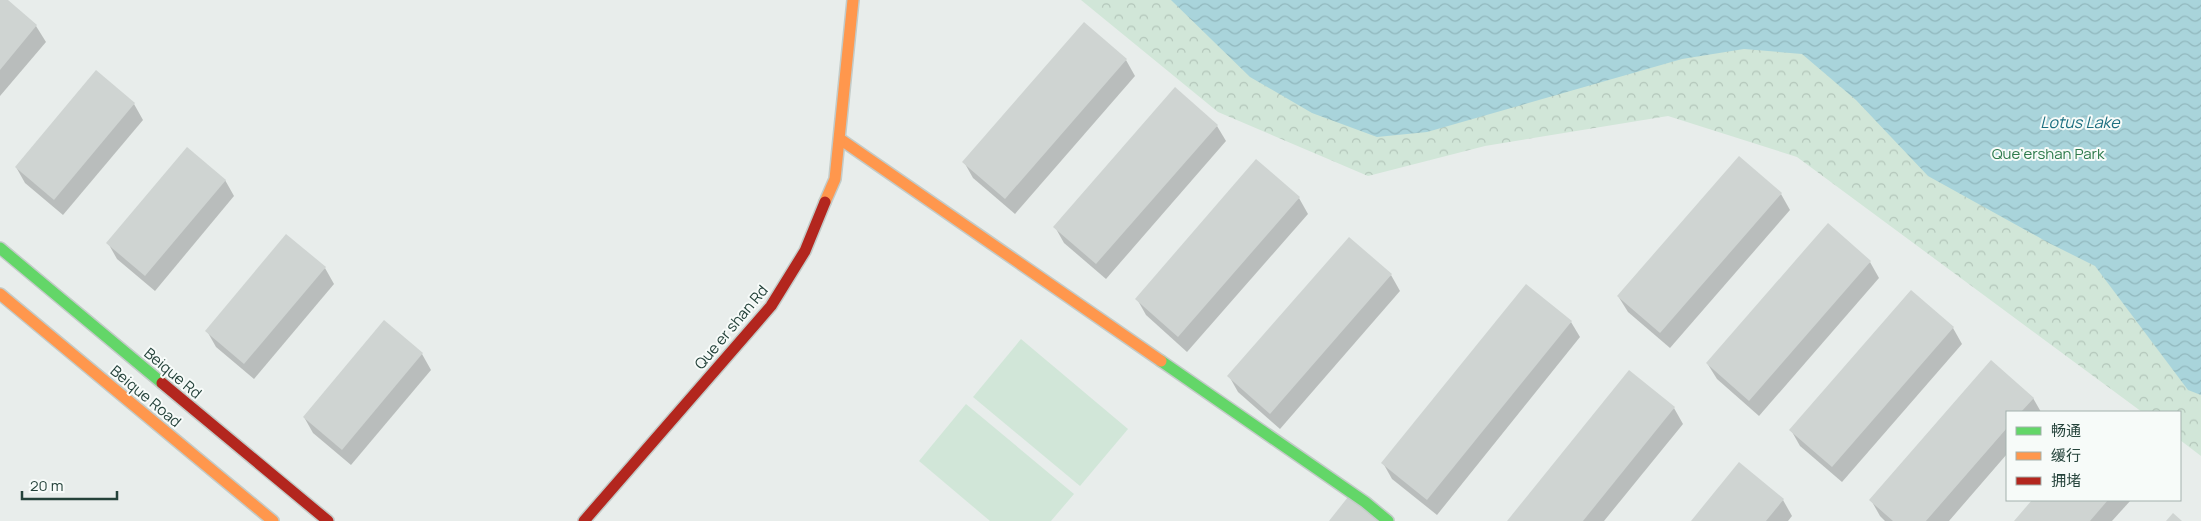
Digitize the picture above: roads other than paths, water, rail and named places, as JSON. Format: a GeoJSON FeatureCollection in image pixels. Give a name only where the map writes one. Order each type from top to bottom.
{"type":"FeatureCollection","features":[{"type":"Feature","properties":{"kind":"street","name":"Que er shan Rd"},"geometry":{"type":"LineString","coordinates":[[584,521],[771,306],[805,251],[835,178],[853,0]]}},
{"type":"Feature","properties":{"kind":"street"},"geometry":{"type":"LineString","coordinates":[[840,139],[1365,502],[1388,521]]}},
{"type":"Feature","properties":{"kind":"street","name":"Beique Rd"},"geometry":{"type":"LineString","coordinates":[[0,248],[328,521]]}},
{"type":"Feature","properties":{"kind":"street","name":"Beique Road"},"geometry":{"type":"LineString","coordinates":[[0,294],[273,521]]}},
{"type":"Feature","properties":{"kind":"water","name":"Lotus Lake"},"geometry":{"type":"Polygon","coordinates":[[[1171,0],[2201,0],[2201,395],[2188,390],[2095,266],[2049,243],[1928,176],[1856,100],[1802,54],[1744,49],[1682,59],[1427,132],[1377,137],[1312,113],[1250,77],[1171,0]]]}},
{"type":"Feature","properties":{"kind":"park label","name":"Que‘ershan Park"},"geometry":{"type":"Point","coordinates":[2048,153]}}]}
